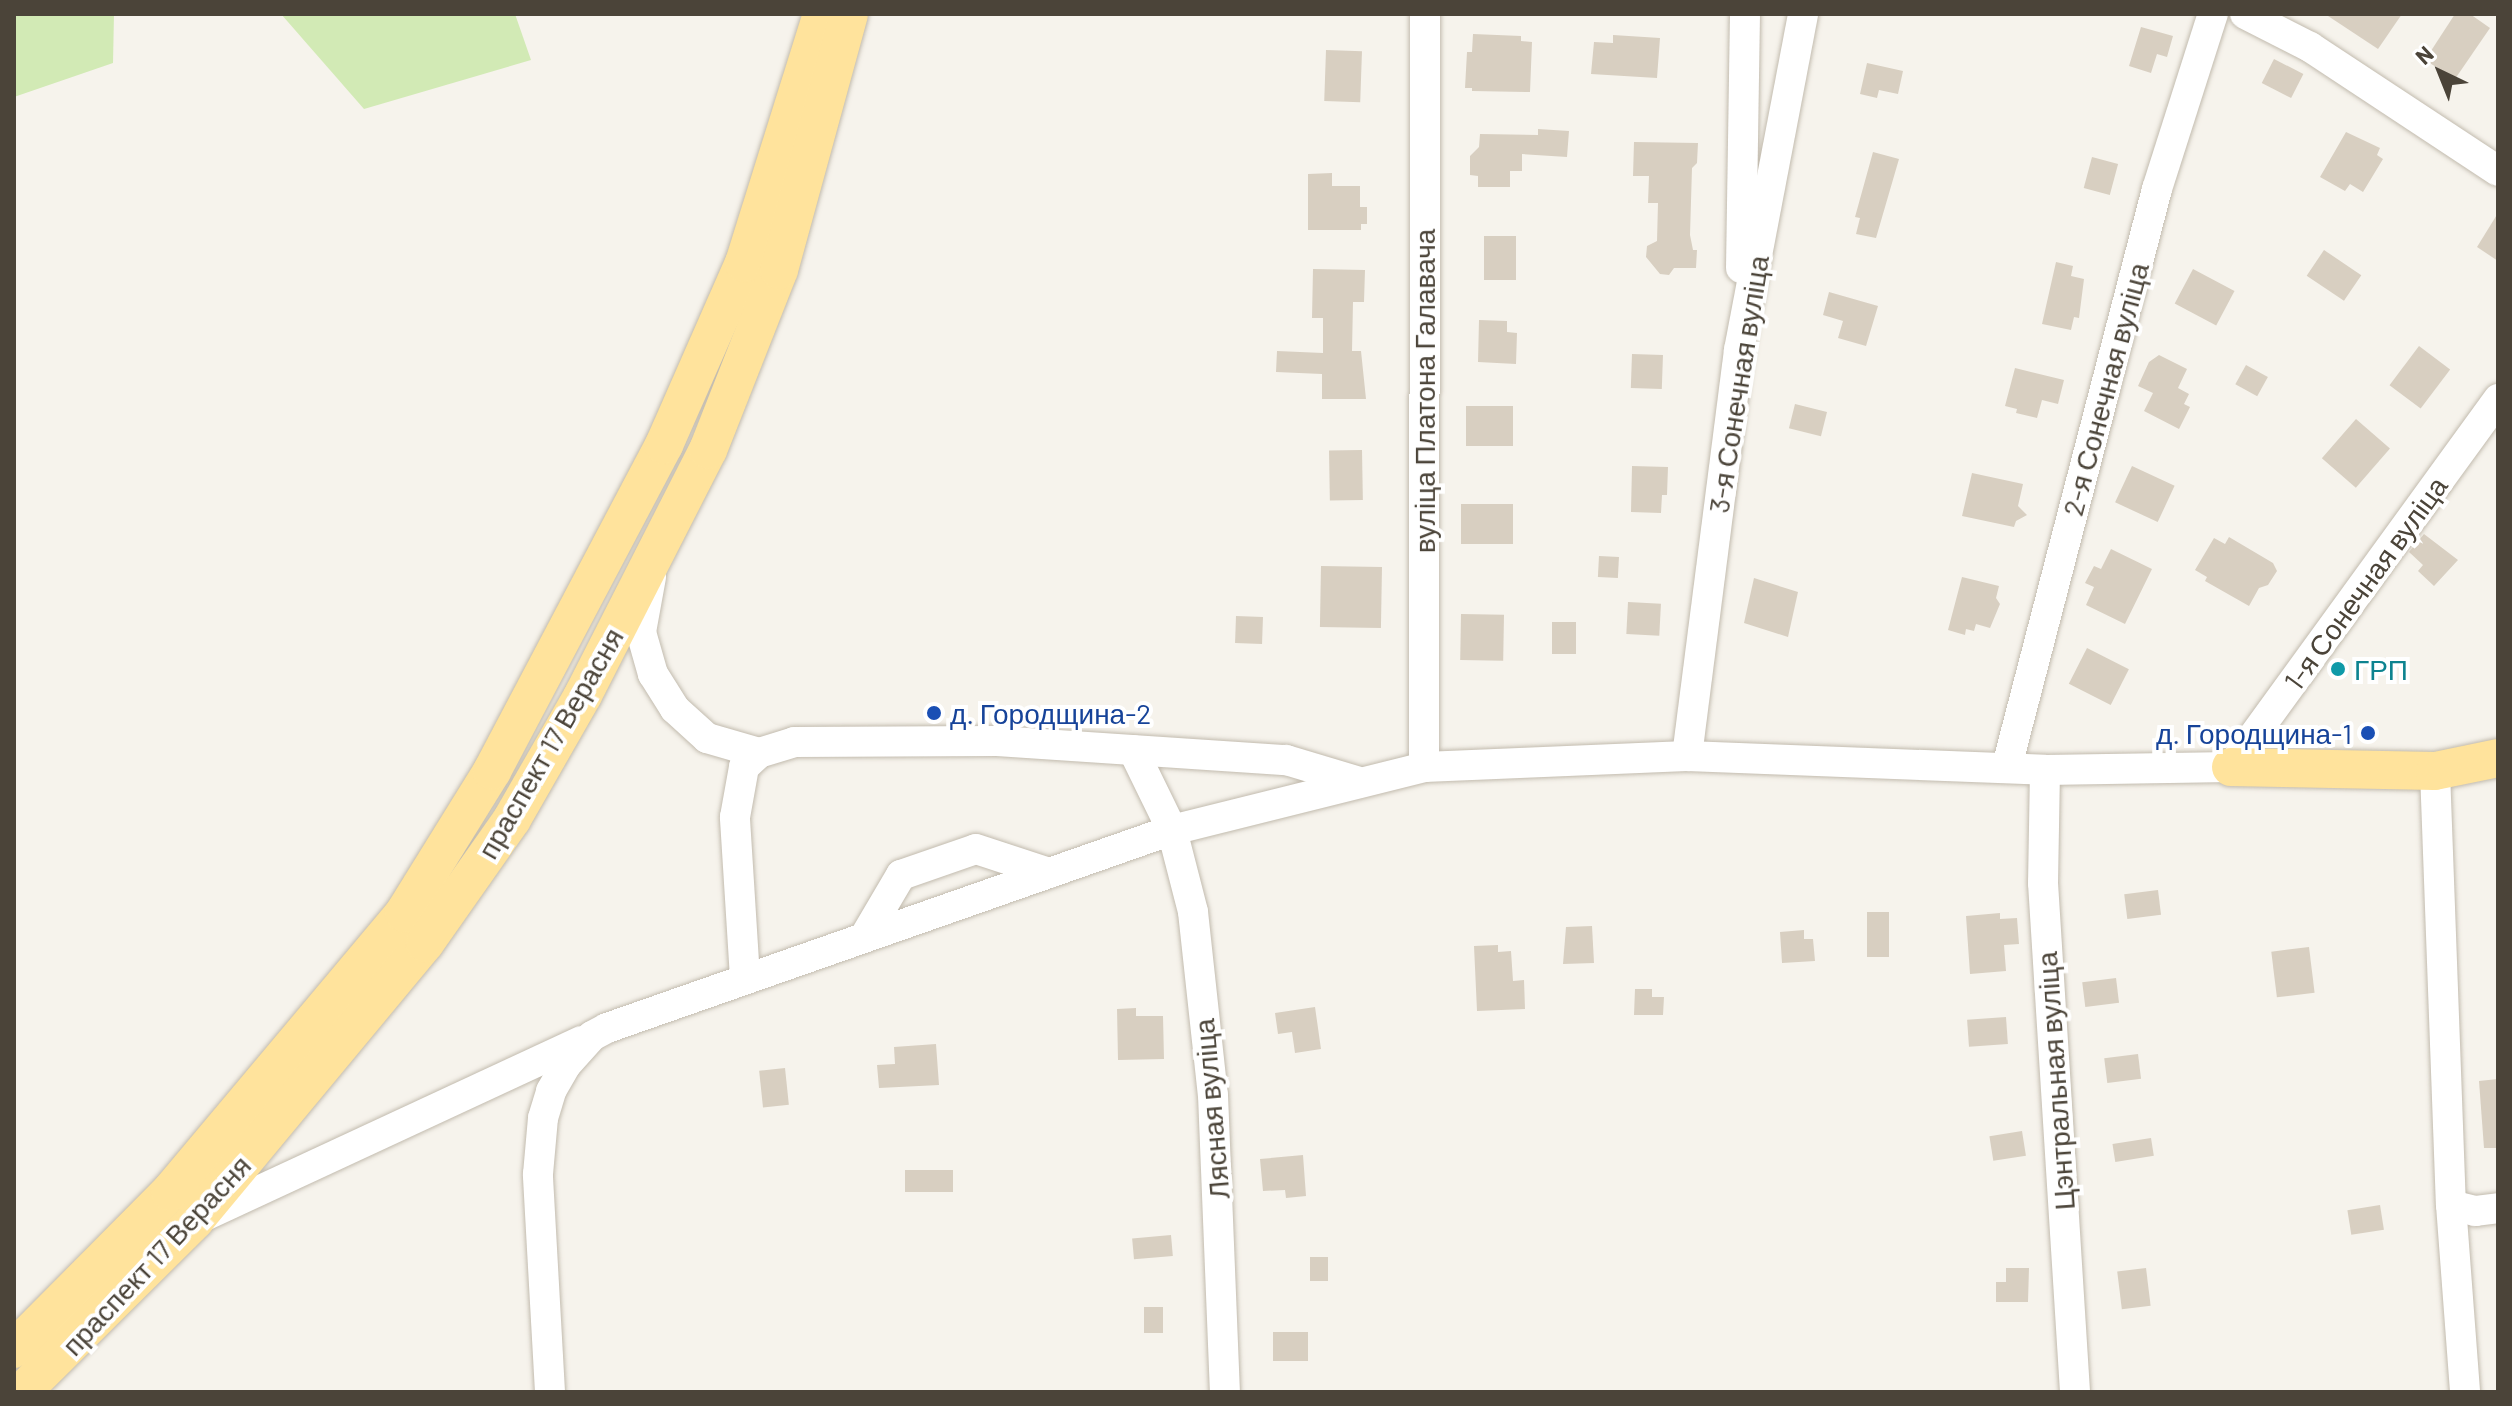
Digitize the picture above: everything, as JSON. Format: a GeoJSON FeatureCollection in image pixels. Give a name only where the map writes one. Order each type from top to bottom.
{"type":"FeatureCollection","features":[{"type":"Feature","properties":{"kind":"main road","name":"праспект 17 Верасня"},"geometry":{"type":"LineString","coordinates":[[14,1349],[170,1192],[404,913],[492,771],[664,445],[738,277],[822,14]]}},
{"type":"Feature","properties":{"kind":"main road","name":"праспект 17 Верасня"},"geometry":{"type":"LineString","coordinates":[[22,1392],[195,1220],[425,943],[512,819],[583,695],[708,450],[779,270],[849,14]]}},
{"type":"Feature","properties":{"kind":"main road"},"geometry":{"type":"LineString","coordinates":[[2231,767],[2435,771],[2498,758]]}},
{"type":"Feature","properties":{"kind":"street","name":"вуліца Платона Галавача"},"geometry":{"type":"LineString","coordinates":[[1424,767],[1425,14]]}},
{"type":"Feature","properties":{"kind":"street"},"geometry":{"type":"LineString","coordinates":[[1739,350],[1745,14]]}},
{"type":"Feature","properties":{"kind":"street","name":"3-я Сонечная вуліца"},"geometry":{"type":"LineString","coordinates":[[1687,756],[1739,350],[1803,14]]}},
{"type":"Feature","properties":{"kind":"street","name":"2-я Сонечная вуліца"},"geometry":{"type":"LineString","coordinates":[[2007,766],[2041,647],[2073,508],[2157,189],[2213,14]]}},
{"type":"Feature","properties":{"kind":"street"},"geometry":{"type":"LineString","coordinates":[[2245,14],[2310,47],[2498,171]]}},
{"type":"Feature","properties":{"kind":"street","name":"1-я Сонечная вуліца"},"geometry":{"type":"LineString","coordinates":[[2231,767],[2498,399]]}},
{"type":"Feature","properties":{"kind":"street"},"geometry":{"type":"LineString","coordinates":[[655,553],[641,632],[653,674],[675,709],[707,738],[759,753]]}},
{"type":"Feature","properties":{"kind":"street"},"geometry":{"type":"LineString","coordinates":[[745,978],[735,817],[744,767],[759,753],[794,742],[997,741],[1286,760],[1362,782]]}},
{"type":"Feature","properties":{"kind":"street","name":"Лясная вуліца"},"geometry":{"type":"LineString","coordinates":[[1133,750],[1172,830],[1193,912],[1213,1095],[1225,1392]]}},
{"type":"Feature","properties":{"kind":"street"},"geometry":{"type":"LineString","coordinates":[[195,1220],[592,1036],[745,978],[1172,830],[1424,767],[1687,756],[2007,766],[2045,770],[2231,767]]}},
{"type":"Feature","properties":{"kind":"street","name":"Цэнтральная вуліца"},"geometry":{"type":"LineString","coordinates":[[2045,770],[2043,883],[2075,1392]]}},
{"type":"Feature","properties":{"kind":"street"},"geometry":{"type":"LineString","coordinates":[[2435,771],[2451,1205],[2465,1392]]}},
{"type":"Feature","properties":{"kind":"street"},"geometry":{"type":"LineString","coordinates":[[865,936],[901,875],[961,854],[976,849],[1049,873]]}},
{"type":"Feature","properties":{"kind":"street"},"geometry":{"type":"LineString","coordinates":[[550,1392],[540,1144],[551,1091],[566,1065],[592,1036]]}},
{"type":"Feature","properties":{"kind":"street"},"geometry":{"type":"LineString","coordinates":[[2451,1205],[2475,1211],[2498,1208]]}},
{"type":"Feature","properties":{"kind":"green space"},"geometry":{"type":"Polygon","coordinates":[[[14,14],[114,14],[113,63],[14,97],[14,14]]]}},
{"type":"Feature","properties":{"kind":"green space"},"geometry":{"type":"Polygon","coordinates":[[[281,14],[515,14],[531,60],[364,109],[281,14]]]}},
{"type":"Feature","properties":{"kind":"building"},"geometry":{"type":"Polygon","coordinates":[[[2325,14],[2402,14],[2378,49],[2325,14]]]}},
{"type":"Feature","properties":{"kind":"building"},"geometry":{"type":"Polygon","coordinates":[[[2455,14],[2470,14],[2490,28],[2455,79],[2425,60],[2455,14]]]}},
{"type":"Feature","properties":{"kind":"building"},"geometry":{"type":"Polygon","coordinates":[[[2141,27],[2173,36],[2167,57],[2157,54],[2151,73],[2129,66],[2141,27]]]}},
{"type":"Feature","properties":{"kind":"building"},"geometry":{"type":"Polygon","coordinates":[[[1473,34],[1521,36],[1521,41],[1532,42],[1530,92],[1472,91],[1472,88],[1465,88],[1467,52],[1472,52],[1473,34]]]}},
{"type":"Feature","properties":{"kind":"building"},"geometry":{"type":"Polygon","coordinates":[[[1613,35],[1660,38],[1657,78],[1591,74],[1594,42],[1613,43],[1613,35]]]}},
{"type":"Feature","properties":{"kind":"building"},"geometry":{"type":"Polygon","coordinates":[[[1326,50],[1362,51],[1360,102],[1324,101],[1326,50]]]}},
{"type":"Feature","properties":{"kind":"building"},"geometry":{"type":"Polygon","coordinates":[[[2274,59],[2303,74],[2291,98],[2262,83],[2274,59]]]}},
{"type":"Feature","properties":{"kind":"building"},"geometry":{"type":"Polygon","coordinates":[[[1867,63],[1903,71],[1898,94],[1879,90],[1877,98],[1860,94],[1867,63]]]}},
{"type":"Feature","properties":{"kind":"building"},"geometry":{"type":"Polygon","coordinates":[[[1538,129],[1569,131],[1567,157],[1522,154],[1522,171],[1510,171],[1510,187],[1478,187],[1478,176],[1470,175],[1470,156],[1479,147],[1480,134],[1538,135],[1538,129]]]}},
{"type":"Feature","properties":{"kind":"building"},"geometry":{"type":"Polygon","coordinates":[[[2346,132],[2380,148],[2377,155],[2383,159],[2363,192],[2350,184],[2345,191],[2320,177],[2346,132]]]}},
{"type":"Feature","properties":{"kind":"building"},"geometry":{"type":"Polygon","coordinates":[[[1634,142],[1698,143],[1697,163],[1692,168],[1690,235],[1693,250],[1697,250],[1696,268],[1674,268],[1669,275],[1660,274],[1646,257],[1647,246],[1657,241],[1658,203],[1648,203],[1649,176],[1633,176],[1634,142]]]}},
{"type":"Feature","properties":{"kind":"building"},"geometry":{"type":"Polygon","coordinates":[[[1873,152],[1899,159],[1876,238],[1856,234],[1860,218],[1855,217],[1873,152]]]}},
{"type":"Feature","properties":{"kind":"building"},"geometry":{"type":"Polygon","coordinates":[[[2092,157],[2118,164],[2110,195],[2084,188],[2092,157]]]}},
{"type":"Feature","properties":{"kind":"building"},"geometry":{"type":"Polygon","coordinates":[[[1332,173],[1332,186],[1360,186],[1360,207],[1367,207],[1367,224],[1361,224],[1361,230],[1308,230],[1308,174],[1332,173]]]}},
{"type":"Feature","properties":{"kind":"building"},"geometry":{"type":"Polygon","coordinates":[[[2498,213],[2498,261],[2477,247],[2498,213]]]}},
{"type":"Feature","properties":{"kind":"building"},"geometry":{"type":"Polygon","coordinates":[[[1484,236],[1516,236],[1516,280],[1484,280],[1484,236]]]}},
{"type":"Feature","properties":{"kind":"building"},"geometry":{"type":"Polygon","coordinates":[[[2324,250],[2361,275],[2344,301],[2307,276],[2324,250]]]}},
{"type":"Feature","properties":{"kind":"building"},"geometry":{"type":"Polygon","coordinates":[[[2056,262],[2073,266],[2071,276],[2084,279],[2079,318],[2074,317],[2071,330],[2042,324],[2056,262]]]}},
{"type":"Feature","properties":{"kind":"building"},"geometry":{"type":"Polygon","coordinates":[[[1313,269],[1365,270],[1364,302],[1353,302],[1352,351],[1361,351],[1366,399],[1322,399],[1322,374],[1276,372],[1277,351],[1323,353],[1323,318],[1312,318],[1313,269]]]}},
{"type":"Feature","properties":{"kind":"building"},"geometry":{"type":"Polygon","coordinates":[[[2193,269],[2234,291],[2216,326],[2175,303],[2193,269]]]}},
{"type":"Feature","properties":{"kind":"building"},"geometry":{"type":"Polygon","coordinates":[[[1829,292],[1878,306],[1866,346],[1838,338],[1843,321],[1823,315],[1829,292]]]}},
{"type":"Feature","properties":{"kind":"building"},"geometry":{"type":"Polygon","coordinates":[[[1479,320],[1507,321],[1507,332],[1517,333],[1516,364],[1478,362],[1479,320]]]}},
{"type":"Feature","properties":{"kind":"building"},"geometry":{"type":"Polygon","coordinates":[[[2419,346],[2450,369],[2421,409],[2390,385],[2419,346]]]}},
{"type":"Feature","properties":{"kind":"building"},"geometry":{"type":"Polygon","coordinates":[[[1632,354],[1663,355],[1662,389],[1631,388],[1632,354]]]}},
{"type":"Feature","properties":{"kind":"building"},"geometry":{"type":"Polygon","coordinates":[[[2159,355],[2187,369],[2178,388],[2189,394],[2184,404],[2190,407],[2179,429],[2144,411],[2153,393],[2138,386],[2149,362],[2159,355]]]}},
{"type":"Feature","properties":{"kind":"building"},"geometry":{"type":"Polygon","coordinates":[[[2246,365],[2268,377],[2257,396],[2235,384],[2246,365]]]}},
{"type":"Feature","properties":{"kind":"building"},"geometry":{"type":"Polygon","coordinates":[[[2015,368],[2064,380],[2058,404],[2042,400],[2037,418],[2016,413],[2017,409],[2005,406],[2015,368]]]}},
{"type":"Feature","properties":{"kind":"building"},"geometry":{"type":"Polygon","coordinates":[[[1795,404],[1827,412],[1821,436],[1789,428],[1795,404]]]}},
{"type":"Feature","properties":{"kind":"building"},"geometry":{"type":"Polygon","coordinates":[[[1466,406],[1513,406],[1513,446],[1466,446],[1466,406]]]}},
{"type":"Feature","properties":{"kind":"building"},"geometry":{"type":"Polygon","coordinates":[[[2356,419],[2390,449],[2356,488],[2322,458],[2356,419]]]}},
{"type":"Feature","properties":{"kind":"building"},"geometry":{"type":"Polygon","coordinates":[[[1362,450],[1363,500],[1330,501],[1329,451],[1362,450]]]}},
{"type":"Feature","properties":{"kind":"building"},"geometry":{"type":"Polygon","coordinates":[[[1632,466],[1668,467],[1667,495],[1662,495],[1661,513],[1631,512],[1632,466]]]}},
{"type":"Feature","properties":{"kind":"building"},"geometry":{"type":"Polygon","coordinates":[[[2132,466],[2175,486],[2158,522],[2115,502],[2132,466]]]}},
{"type":"Feature","properties":{"kind":"building"},"geometry":{"type":"Polygon","coordinates":[[[1972,473],[2023,484],[2018,506],[2027,515],[2016,521],[2014,527],[1962,516],[1972,473]]]}},
{"type":"Feature","properties":{"kind":"building"},"geometry":{"type":"Polygon","coordinates":[[[1461,504],[1513,504],[1513,544],[1461,544],[1461,504]]]}},
{"type":"Feature","properties":{"kind":"building"},"geometry":{"type":"Polygon","coordinates":[[[2424,534],[2458,560],[2434,586],[2418,571],[2423,565],[2409,552],[2424,534]]]}},
{"type":"Feature","properties":{"kind":"building"},"geometry":{"type":"Polygon","coordinates":[[[2229,537],[2273,563],[2277,571],[2268,585],[2259,588],[2249,606],[2205,581],[2207,577],[2195,570],[2214,538],[2225,544],[2229,537]]]}},
{"type":"Feature","properties":{"kind":"building"},"geometry":{"type":"Polygon","coordinates":[[[2111,549],[2152,569],[2125,624],[2086,605],[2094,587],[2085,583],[2094,566],[2101,569],[2111,549]]]}},
{"type":"Feature","properties":{"kind":"building"},"geometry":{"type":"Polygon","coordinates":[[[1599,556],[1619,557],[1618,578],[1598,577],[1599,556]]]}},
{"type":"Feature","properties":{"kind":"building"},"geometry":{"type":"Polygon","coordinates":[[[1321,566],[1382,567],[1381,628],[1320,627],[1321,566]]]}},
{"type":"Feature","properties":{"kind":"building"},"geometry":{"type":"Polygon","coordinates":[[[1962,577],[1999,586],[1996,598],[2000,604],[1990,628],[1976,624],[1974,631],[1966,629],[1965,635],[1948,630],[1962,577]]]}},
{"type":"Feature","properties":{"kind":"building"},"geometry":{"type":"Polygon","coordinates":[[[1754,578],[1798,592],[1788,637],[1744,623],[1754,578]]]}},
{"type":"Feature","properties":{"kind":"building"},"geometry":{"type":"Polygon","coordinates":[[[1628,602],[1661,604],[1659,636],[1626,634],[1628,602]]]}},
{"type":"Feature","properties":{"kind":"building"},"geometry":{"type":"Polygon","coordinates":[[[1461,614],[1504,615],[1503,661],[1460,660],[1461,614]]]}},
{"type":"Feature","properties":{"kind":"building"},"geometry":{"type":"Polygon","coordinates":[[[1236,616],[1263,617],[1262,644],[1235,643],[1236,616]]]}},
{"type":"Feature","properties":{"kind":"building"},"geometry":{"type":"Polygon","coordinates":[[[1552,622],[1576,622],[1576,654],[1552,654],[1552,622]]]}},
{"type":"Feature","properties":{"kind":"building"},"geometry":{"type":"Polygon","coordinates":[[[2087,648],[2129,669],[2111,705],[2069,684],[2087,648]]]}},
{"type":"Feature","properties":{"kind":"building"},"geometry":{"type":"Polygon","coordinates":[[[2158,890],[2161,915],[2127,919],[2124,894],[2158,890]]]}},
{"type":"Feature","properties":{"kind":"building"},"geometry":{"type":"Polygon","coordinates":[[[1867,912],[1889,912],[1889,957],[1867,957],[1867,912]]]}},
{"type":"Feature","properties":{"kind":"building"},"geometry":{"type":"Polygon","coordinates":[[[2000,913],[2000,919],[2017,918],[2019,944],[2004,945],[2006,971],[1970,974],[1966,916],[2000,913]]]}},
{"type":"Feature","properties":{"kind":"building"},"geometry":{"type":"Polygon","coordinates":[[[1592,926],[1594,963],[1563,964],[1566,927],[1592,926]]]}},
{"type":"Feature","properties":{"kind":"building"},"geometry":{"type":"Polygon","coordinates":[[[1804,930],[1804,939],[1813,939],[1815,961],[1782,963],[1780,932],[1804,930]]]}},
{"type":"Feature","properties":{"kind":"building"},"geometry":{"type":"Polygon","coordinates":[[[1498,945],[1498,952],[1511,951],[1513,981],[1524,980],[1525,1009],[1477,1011],[1474,946],[1498,945]]]}},
{"type":"Feature","properties":{"kind":"building"},"geometry":{"type":"Polygon","coordinates":[[[2309,947],[2315,993],[2277,997],[2271,952],[2309,947]]]}},
{"type":"Feature","properties":{"kind":"building"},"geometry":{"type":"Polygon","coordinates":[[[2116,978],[2119,1003],[2085,1007],[2082,982],[2116,978]]]}},
{"type":"Feature","properties":{"kind":"building"},"geometry":{"type":"Polygon","coordinates":[[[1635,989],[1652,989],[1652,997],[1664,997],[1663,1015],[1634,1015],[1635,989]]]}},
{"type":"Feature","properties":{"kind":"building"},"geometry":{"type":"Polygon","coordinates":[[[1315,1007],[1321,1049],[1295,1053],[1292,1032],[1278,1034],[1275,1013],[1315,1007]]]}},
{"type":"Feature","properties":{"kind":"building"},"geometry":{"type":"Polygon","coordinates":[[[1136,1008],[1136,1016],[1163,1016],[1164,1059],[1118,1060],[1117,1009],[1136,1008]]]}},
{"type":"Feature","properties":{"kind":"building"},"geometry":{"type":"Polygon","coordinates":[[[2006,1017],[2008,1044],[1969,1047],[1967,1020],[2006,1017]]]}},
{"type":"Feature","properties":{"kind":"building"},"geometry":{"type":"Polygon","coordinates":[[[936,1044],[939,1085],[879,1088],[877,1065],[895,1064],[894,1047],[936,1044]]]}},
{"type":"Feature","properties":{"kind":"building"},"geometry":{"type":"Polygon","coordinates":[[[2138,1054],[2141,1079],[2107,1083],[2104,1058],[2138,1054]]]}},
{"type":"Feature","properties":{"kind":"building"},"geometry":{"type":"Polygon","coordinates":[[[785,1068],[789,1105],[763,1108],[759,1071],[785,1068]]]}},
{"type":"Feature","properties":{"kind":"building"},"geometry":{"type":"Polygon","coordinates":[[[2498,1079],[2498,1148],[2484,1148],[2479,1081],[2498,1079]]]}},
{"type":"Feature","properties":{"kind":"building"},"geometry":{"type":"Polygon","coordinates":[[[2022,1131],[2026,1156],[1993,1161],[1989,1136],[2022,1131]]]}},
{"type":"Feature","properties":{"kind":"building"},"geometry":{"type":"Polygon","coordinates":[[[2151,1138],[2154,1156],[2115,1162],[2112,1144],[2151,1138]]]}},
{"type":"Feature","properties":{"kind":"building"},"geometry":{"type":"Polygon","coordinates":[[[1303,1155],[1306,1196],[1286,1198],[1285,1190],[1263,1191],[1260,1159],[1303,1155]]]}},
{"type":"Feature","properties":{"kind":"building"},"geometry":{"type":"Polygon","coordinates":[[[905,1170],[953,1170],[953,1192],[905,1192],[905,1170]]]}},
{"type":"Feature","properties":{"kind":"building"},"geometry":{"type":"Polygon","coordinates":[[[2380,1205],[2384,1230],[2351,1235],[2347,1210],[2380,1205]]]}},
{"type":"Feature","properties":{"kind":"building"},"geometry":{"type":"Polygon","coordinates":[[[1171,1235],[1173,1256],[1134,1259],[1132,1238],[1171,1235]]]}},
{"type":"Feature","properties":{"kind":"building"},"geometry":{"type":"Polygon","coordinates":[[[1310,1257],[1328,1257],[1328,1281],[1310,1281],[1310,1257]]]}},
{"type":"Feature","properties":{"kind":"building"},"geometry":{"type":"Polygon","coordinates":[[[2006,1268],[2029,1268],[2028,1302],[1996,1302],[1996,1282],[2006,1282],[2006,1268]]]}},
{"type":"Feature","properties":{"kind":"building"},"geometry":{"type":"Polygon","coordinates":[[[2146,1268],[2151,1306],[2122,1309],[2117,1272],[2146,1268]]]}},
{"type":"Feature","properties":{"kind":"building"},"geometry":{"type":"Polygon","coordinates":[[[1144,1307],[1163,1307],[1163,1333],[1144,1333],[1144,1307]]]}},
{"type":"Feature","properties":{"kind":"building"},"geometry":{"type":"Polygon","coordinates":[[[1273,1332],[1308,1332],[1308,1361],[1273,1361],[1273,1332]]]}},
{"type":"Feature","properties":{"kind":"place","name":"ГРП"},"geometry":{"type":"Point","coordinates":[2338,669]}},
{"type":"Feature","properties":{"kind":"place","name":"д. Городщина-2"},"geometry":{"type":"Point","coordinates":[934,713]}},
{"type":"Feature","properties":{"kind":"place","name":"д. Городщина-1"},"geometry":{"type":"Point","coordinates":[2368,733]}}]}
